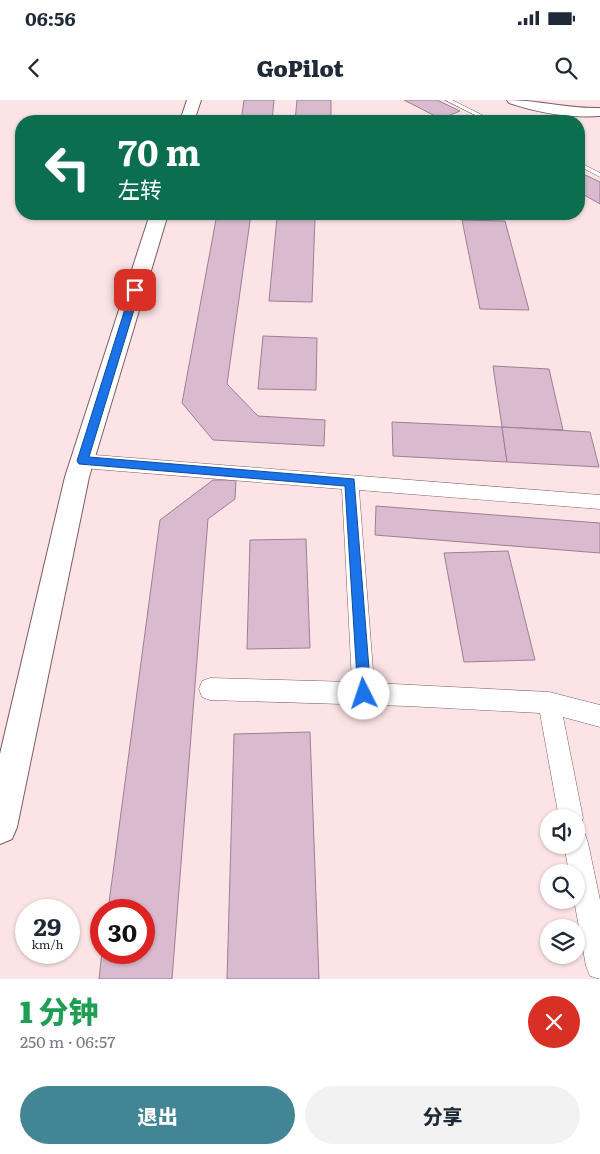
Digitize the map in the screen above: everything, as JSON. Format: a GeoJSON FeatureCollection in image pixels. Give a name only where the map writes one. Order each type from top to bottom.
{"type":"FeatureCollection","features":[{"type":"Feature","properties":{"kind":"main road"},"geometry":{"type":"LineString","coordinates":[[190,115],[194,100]]}},
{"type":"Feature","properties":{"kind":"main road"},"geometry":{"type":"LineString","coordinates":[[514,100],[557,111],[600,112]]}},
{"type":"Feature","properties":{"kind":"main road"},"geometry":{"type":"LineString","coordinates":[[0,828],[82,461],[157,220]]}},
{"type":"Feature","properties":{"kind":"street"},"geometry":{"type":"LineString","coordinates":[[82,461],[600,502]]}},
{"type":"Feature","properties":{"kind":"street"},"geometry":{"type":"LineString","coordinates":[[350,482],[364,694]]}},
{"type":"Feature","properties":{"kind":"street"},"geometry":{"type":"LineString","coordinates":[[210,689],[549,703],[600,716]]}},
{"type":"Feature","properties":{"kind":"street"},"geometry":{"type":"LineString","coordinates":[[549,703],[569,809]]}},
{"type":"Feature","properties":{"kind":"street"},"geometry":{"type":"LineString","coordinates":[[578,854],[600,966]]}},
{"type":"Feature","properties":{"kind":"lane"},"geometry":{"type":"LineString","coordinates":[[448,100],[479,115]]}},
{"type":"Feature","properties":{"kind":"lane"},"geometry":{"type":"LineString","coordinates":[[585,167],[600,175]]}},
{"type":"Feature","properties":{"kind":"building"},"geometry":{"type":"Polygon","coordinates":[[[244,100],[274,100],[273,115],[242,115],[244,100]]]}},
{"type":"Feature","properties":{"kind":"building"},"geometry":{"type":"Polygon","coordinates":[[[297,100],[331,100],[331,115],[296,115],[297,100]]]}},
{"type":"Feature","properties":{"kind":"building"},"geometry":{"type":"Polygon","coordinates":[[[404,100],[437,100],[460,111],[450,115],[433,115],[404,100]]]}},
{"type":"Feature","properties":{"kind":"building"},"geometry":{"type":"Polygon","coordinates":[[[585,175],[600,182],[600,204],[585,195],[585,175]]]}},
{"type":"Feature","properties":{"kind":"building"},"geometry":{"type":"Polygon","coordinates":[[[216,220],[250,220],[227,384],[258,416],[325,420],[324,446],[213,440],[182,403],[216,220]]]}},
{"type":"Feature","properties":{"kind":"building"},"geometry":{"type":"Polygon","coordinates":[[[277,220],[315,220],[312,302],[269,301],[277,220]]]}},
{"type":"Feature","properties":{"kind":"building"},"geometry":{"type":"Polygon","coordinates":[[[462,220],[505,221],[529,310],[480,309],[462,220]]]}},
{"type":"Feature","properties":{"kind":"building"},"geometry":{"type":"Polygon","coordinates":[[[263,336],[317,338],[316,390],[258,389],[263,336]]]}},
{"type":"Feature","properties":{"kind":"building"},"geometry":{"type":"Polygon","coordinates":[[[493,366],[549,369],[563,430],[502,427],[493,366]]]}},
{"type":"Feature","properties":{"kind":"building"},"geometry":{"type":"Polygon","coordinates":[[[392,422],[502,427],[507,462],[393,456],[392,422]]]}},
{"type":"Feature","properties":{"kind":"building"},"geometry":{"type":"Polygon","coordinates":[[[502,427],[590,432],[599,467],[507,462],[502,427]]]}},
{"type":"Feature","properties":{"kind":"building"},"geometry":{"type":"Polygon","coordinates":[[[213,480],[236,480],[235,499],[208,519],[172,979],[99,979],[101,964],[155,964],[155,899],[109,899],[160,520],[213,480]]]}},
{"type":"Feature","properties":{"kind":"building"},"geometry":{"type":"Polygon","coordinates":[[[376,506],[600,523],[600,553],[375,535],[376,506]]]}},
{"type":"Feature","properties":{"kind":"building"},"geometry":{"type":"Polygon","coordinates":[[[306,539],[310,648],[247,649],[250,540],[306,539]]]}},
{"type":"Feature","properties":{"kind":"building"},"geometry":{"type":"Polygon","coordinates":[[[508,551],[535,660],[464,662],[444,553],[508,551]]]}},
{"type":"Feature","properties":{"kind":"building"},"geometry":{"type":"Polygon","coordinates":[[[310,732],[319,979],[227,979],[234,734],[310,732]]]}},
{"type":"Feature","properties":{"kind":"route"},"geometry":{"type":"LineString","coordinates":[[135,290],[82,461],[350,482],[364,694]]}}]}
